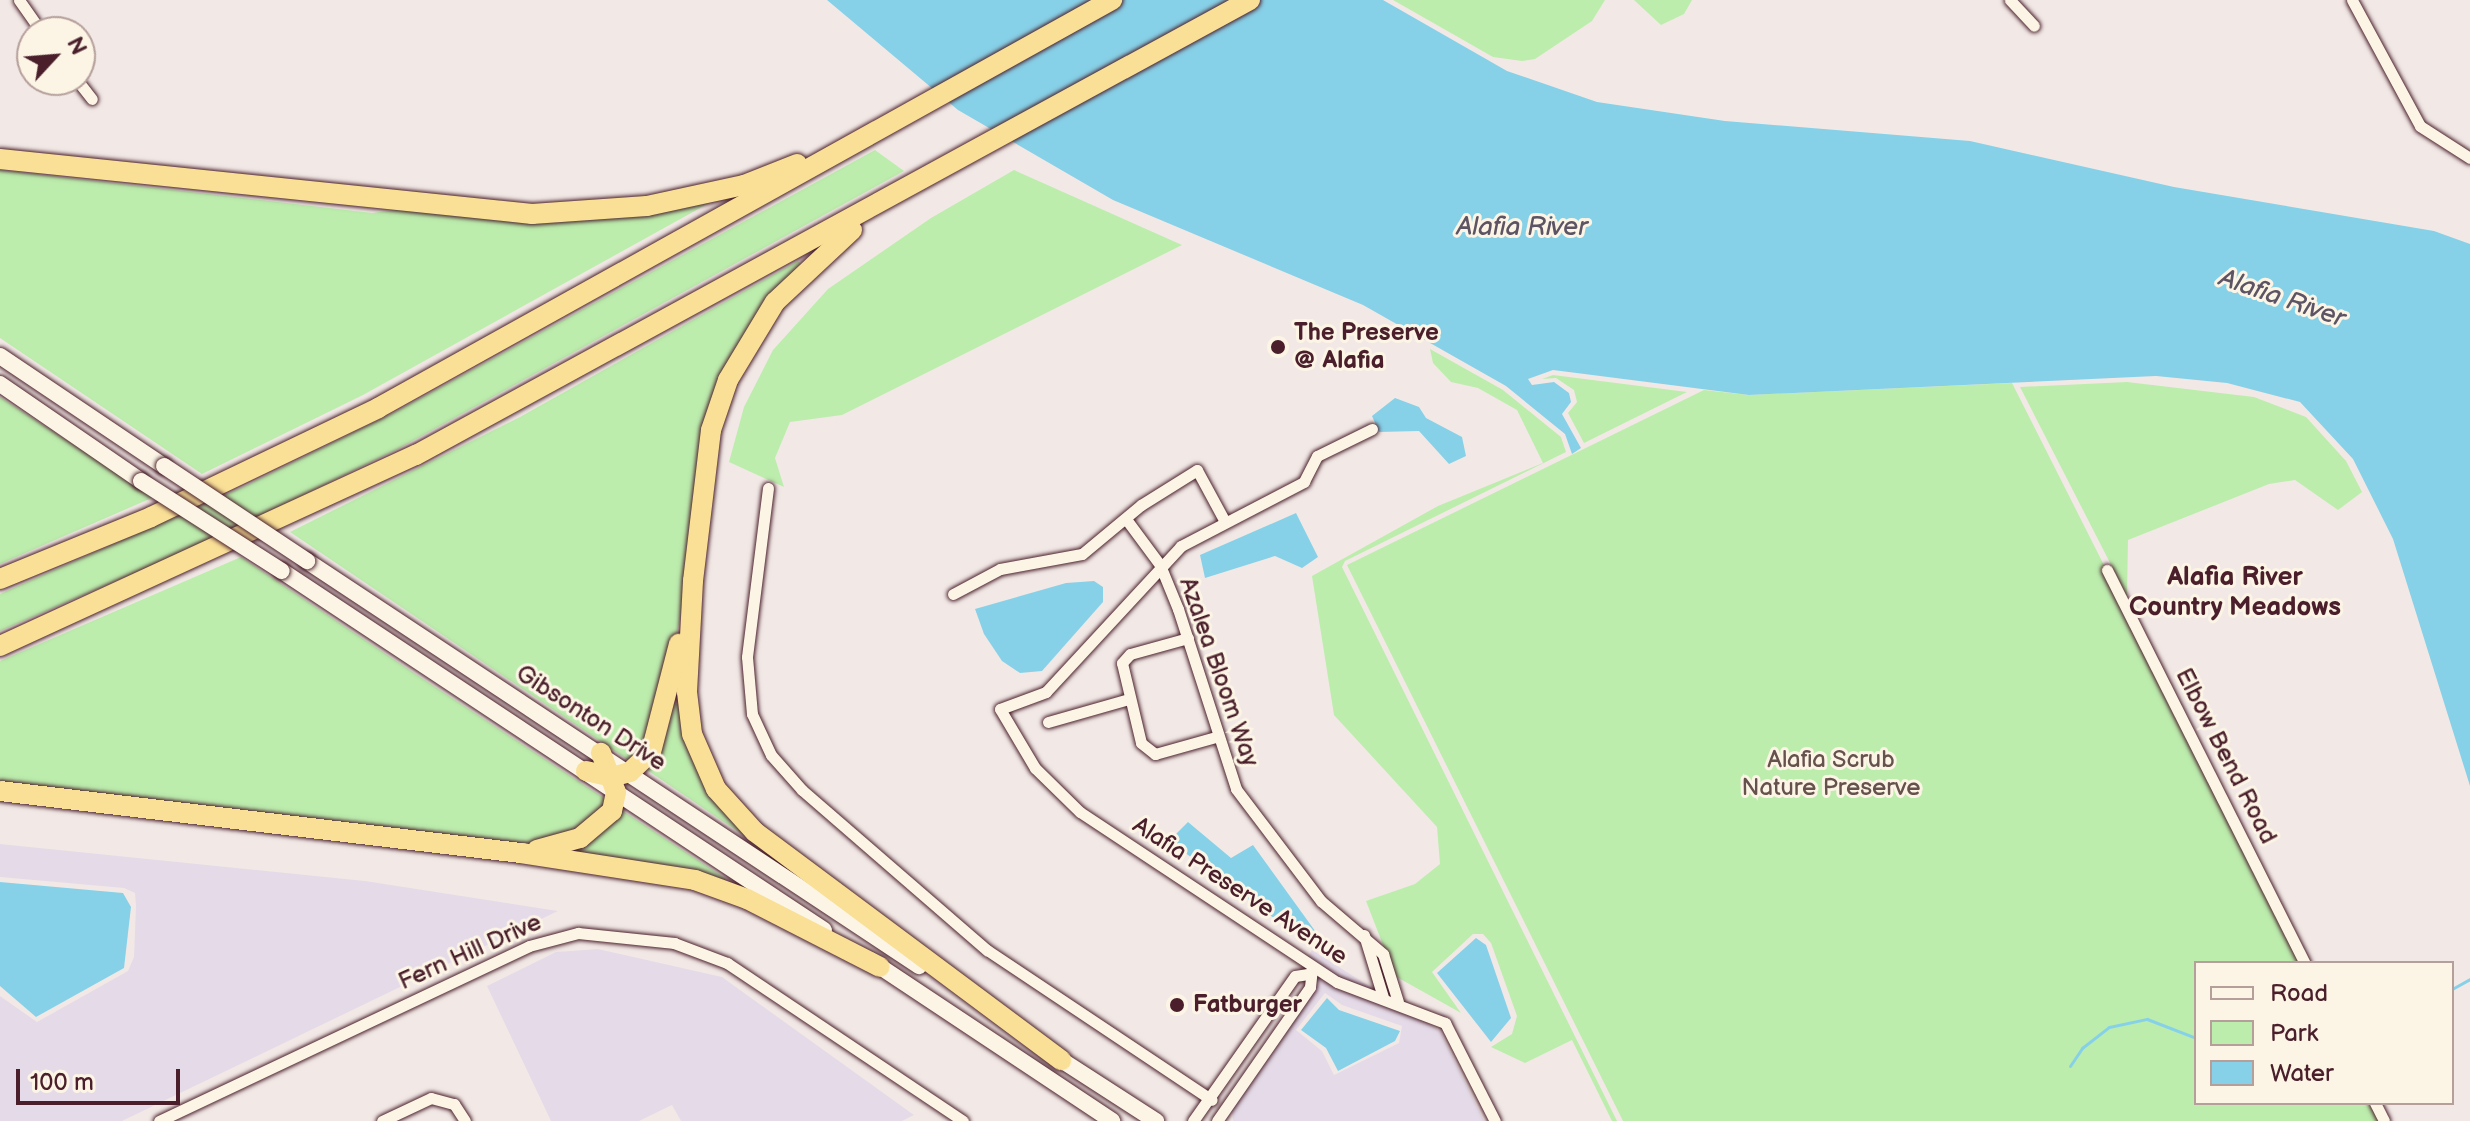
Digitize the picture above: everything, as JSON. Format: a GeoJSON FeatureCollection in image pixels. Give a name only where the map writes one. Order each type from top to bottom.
{"type":"FeatureCollection","features":[{"type":"Feature","properties":{"kind":"highway"},"geometry":{"type":"LineString","coordinates":[[0,579],[151,517],[378,408],[1112,0]]}},
{"type":"Feature","properties":{"kind":"highway"},"geometry":{"type":"LineString","coordinates":[[0,646],[378,475],[1250,0]]}},
{"type":"Feature","properties":{"kind":"highway"},"geometry":{"type":"LineString","coordinates":[[0,159],[532,214],[590,213],[696,197],[852,144]]}},
{"type":"Feature","properties":{"kind":"highway"},"geometry":{"type":"LineString","coordinates":[[886,201],[775,302],[728,380],[711,430],[693,581],[689,714],[702,762],[728,805],[786,857],[1061,1060]]}},
{"type":"Feature","properties":{"kind":"highway"},"geometry":{"type":"LineString","coordinates":[[521,853],[552,848],[593,831],[612,811],[619,780],[651,752],[661,728],[693,581]]}},
{"type":"Feature","properties":{"kind":"highway"},"geometry":{"type":"LineString","coordinates":[[601,753],[619,780]]}},
{"type":"Feature","properties":{"kind":"highway"},"geometry":{"type":"LineString","coordinates":[[586,771],[619,780]]}},
{"type":"Feature","properties":{"kind":"highway"},"geometry":{"type":"LineString","coordinates":[[0,791],[521,853],[715,885],[880,967]]}},
{"type":"Feature","properties":{"kind":"main road","name":"Gibsonton Drive"},"geometry":{"type":"LineString","coordinates":[[0,356],[601,753]]}},
{"type":"Feature","properties":{"kind":"main road","name":"Gibsonton Drive"},"geometry":{"type":"LineString","coordinates":[[0,384],[141,481],[586,771]]}},
{"type":"Feature","properties":{"kind":"main road","name":"Gibsonton Drive"},"geometry":{"type":"LineString","coordinates":[[619,780],[880,967],[1112,1121]]}},
{"type":"Feature","properties":{"kind":"main road","name":"Gibsonton Drive"},"geometry":{"type":"LineString","coordinates":[[619,780],[1156,1121]]}},
{"type":"Feature","properties":{"kind":"street"},"geometry":{"type":"LineString","coordinates":[[2010,0],[2034,26]]}},
{"type":"Feature","properties":{"kind":"street"},"geometry":{"type":"LineString","coordinates":[[2352,0],[2420,126],[2470,158]]}},
{"type":"Feature","properties":{"kind":"street"},"geometry":{"type":"LineString","coordinates":[[1160,565],[1181,546],[1224,520],[1304,482],[1317,456],[1372,429]]}},
{"type":"Feature","properties":{"kind":"street"},"geometry":{"type":"LineString","coordinates":[[953,594],[1000,569],[1082,554],[1197,470],[1224,520]]}},
{"type":"Feature","properties":{"kind":"street"},"geometry":{"type":"LineString","coordinates":[[768,488],[748,685],[756,725],[778,765],[987,950],[1212,1100]]}},
{"type":"Feature","properties":{"kind":"street","name":"Azalea Bloom Way"},"geometry":{"type":"LineString","coordinates":[[1126,519],[1160,565],[1188,638],[1226,771],[1247,805],[1321,901],[1364,934],[1383,954],[1398,1002]]}},
{"type":"Feature","properties":{"kind":"street","name":"Alafia Preserve Avenue"},"geometry":{"type":"LineString","coordinates":[[1160,565],[1046,692],[1000,709],[1053,791],[1311,970],[1445,1023],[1495,1121]]}},
{"type":"Feature","properties":{"kind":"street","name":"Elbow Bend Road"},"geometry":{"type":"LineString","coordinates":[[2107,570],[2304,961]]}},
{"type":"Feature","properties":{"kind":"street"},"geometry":{"type":"LineString","coordinates":[[1188,638],[1125,658],[1121,670],[1141,743],[1149,753],[1216,737]]}},
{"type":"Feature","properties":{"kind":"street"},"geometry":{"type":"LineString","coordinates":[[1048,722],[1129,699]]}},
{"type":"Feature","properties":{"kind":"street","name":"Fern Hill Drive"},"geometry":{"type":"LineString","coordinates":[[159,1121],[529,946],[578,933],[674,943],[727,963],[963,1121]]}},
{"type":"Feature","properties":{"kind":"street"},"geometry":{"type":"LineString","coordinates":[[1364,934],[1383,997]]}},
{"type":"Feature","properties":{"kind":"street"},"geometry":{"type":"LineString","coordinates":[[1193,1121],[1212,1100],[1295,976],[1311,970],[1310,987],[1217,1121]]}},
{"type":"Feature","properties":{"kind":"street"},"geometry":{"type":"LineString","coordinates":[[382,1121],[431,1098],[454,1104],[465,1121]]}},
{"type":"Feature","properties":{"kind":"shaded area"},"geometry":{"type":"Polygon","coordinates":[[[0,844],[365,881],[558,911],[122,1121],[0,1121],[0,996],[37,1022],[128,971],[134,957],[136,906],[135,893],[124,888],[0,877],[0,844]]]}},
{"type":"Feature","properties":{"kind":"shaded area"},"geometry":{"type":"Polygon","coordinates":[[[598,949],[722,977],[914,1115],[902,1121],[681,1121],[672,1105],[639,1121],[551,1121],[487,986],[556,952],[598,949]]]}},
{"type":"Feature","properties":{"kind":"shaded area"},"geometry":{"type":"Polygon","coordinates":[[[1312,950],[1440,1031],[1484,1121],[1233,1121],[1232,1109],[1244,1089],[1315,990],[1321,964],[1311,959],[1299,970],[1312,950]],[[1325,993],[1296,1030],[1322,1051],[1334,1075],[1399,1043],[1402,1026],[1342,1005],[1325,993]]]}},
{"type":"Feature","properties":{"kind":"green space"},"geometry":{"type":"Polygon","coordinates":[[[1393,0],[1605,0],[1592,21],[1535,59],[1522,61],[1493,57],[1393,0]]]}},
{"type":"Feature","properties":{"kind":"green space"},"geometry":{"type":"Polygon","coordinates":[[[1634,0],[1692,0],[1684,14],[1661,25],[1634,0]]]}},
{"type":"Feature","properties":{"kind":"green space"},"geometry":{"type":"Polygon","coordinates":[[[875,150],[904,171],[396,450],[204,543],[0,631],[0,594],[245,486],[393,413],[875,150]]]}},
{"type":"Feature","properties":{"kind":"green space"},"geometry":{"type":"Polygon","coordinates":[[[0,170],[372,213],[428,206],[711,202],[363,395],[202,474],[0,338],[0,170]]]}},
{"type":"Feature","properties":{"kind":"green space"},"geometry":{"type":"Polygon","coordinates":[[[1014,170],[1182,245],[842,415],[790,422],[775,458],[784,487],[729,462],[744,407],[773,350],[828,289],[931,218],[1014,170]]]}},
{"type":"Feature","properties":{"kind":"green space"},"geometry":{"type":"Polygon","coordinates":[[[798,261],[803,266],[732,365],[660,716],[636,758],[628,760],[290,532],[520,417],[798,261]]]}},
{"type":"Feature","properties":{"kind":"green space"},"geometry":{"type":"Polygon","coordinates":[[[1430,349],[1503,390],[1561,437],[1566,452],[1345,561],[1342,567],[1617,1121],[1612,1121],[1572,1040],[1525,1063],[1491,1047],[1512,1034],[1517,1016],[1491,943],[1483,934],[1473,934],[1432,972],[1461,1013],[1395,976],[1366,901],[1415,884],[1440,864],[1437,827],[1334,715],[1312,576],[1438,506],[1543,463],[1517,410],[1478,388],[1451,382],[1433,363],[1430,349]]]}},
{"type":"Feature","properties":{"kind":"green space"},"geometry":{"type":"Polygon","coordinates":[[[1553,375],[1687,392],[1584,443],[1568,413],[1577,402],[1574,390],[1556,378],[1542,379],[1553,375]]]}},
{"type":"Feature","properties":{"kind":"green space"},"geometry":{"type":"Polygon","coordinates":[[[2127,382],[2254,397],[2306,417],[2346,461],[2362,492],[2338,510],[2295,480],[2269,484],[2128,540],[2127,596],[2020,387],[2127,382]]]}},
{"type":"Feature","properties":{"kind":"green space","name":"Alafia Scrub Nature Preserve"},"geometry":{"type":"Polygon","coordinates":[[[2012,383],[2304,961],[2194,961],[2194,1105],[2375,1105],[2383,1121],[1623,1121],[1347,565],[1704,390],[1749,395],[2012,383]]]}},
{"type":"Feature","properties":{"kind":"green space"},"geometry":{"type":"Polygon","coordinates":[[[0,397],[154,497],[0,564],[0,397]]]}},
{"type":"Feature","properties":{"kind":"green space"},"geometry":{"type":"Polygon","coordinates":[[[241,557],[610,802],[593,824],[530,845],[0,786],[0,661],[241,557]]]}},
{"type":"Feature","properties":{"kind":"green space"},"geometry":{"type":"Polygon","coordinates":[[[674,703],[680,705],[746,837],[647,770],[663,747],[674,703]]]}},
{"type":"Feature","properties":{"kind":"green space"},"geometry":{"type":"Polygon","coordinates":[[[623,811],[725,878],[726,882],[560,853],[623,811]]]}},
{"type":"Feature","properties":{"kind":"water","name":"Alafia River"},"geometry":{"type":"Polygon","coordinates":[[[827,0],[1383,0],[1507,71],[1597,102],[1725,121],[1970,141],[2174,187],[2434,231],[2470,244],[2470,786],[2393,539],[2353,459],[2300,402],[2227,383],[2156,376],[1749,395],[1553,370],[1528,379],[1532,385],[1554,382],[1569,393],[1571,402],[1562,414],[1581,448],[1572,454],[1565,434],[1506,386],[1363,305],[1113,200],[958,110],[827,0]]]}},
{"type":"Feature","properties":{"kind":"water"},"geometry":{"type":"Polygon","coordinates":[[[1395,398],[1419,407],[1426,418],[1462,437],[1466,456],[1449,464],[1419,431],[1379,432],[1372,416],[1395,398]]]}},
{"type":"Feature","properties":{"kind":"water"},"geometry":{"type":"Polygon","coordinates":[[[1296,513],[1318,557],[1302,568],[1275,556],[1205,578],[1200,555],[1296,513]]]}},
{"type":"Feature","properties":{"kind":"water"},"geometry":{"type":"Polygon","coordinates":[[[1094,581],[1103,587],[1103,602],[1042,671],[1020,673],[1002,661],[984,634],[975,609],[1066,583],[1094,581]]]}},
{"type":"Feature","properties":{"kind":"water"},"geometry":{"type":"Polygon","coordinates":[[[1188,822],[1231,858],[1253,845],[1318,935],[1305,941],[1169,841],[1188,822]]]}},
{"type":"Feature","properties":{"kind":"water"},"geometry":{"type":"Polygon","coordinates":[[[0,882],[123,893],[131,907],[124,968],[36,1017],[0,986],[0,882]]]}},
{"type":"Feature","properties":{"kind":"water"},"geometry":{"type":"Polygon","coordinates":[[[1476,938],[1486,945],[1511,1018],[1491,1042],[1437,973],[1476,938]]]}},
{"type":"Feature","properties":{"kind":"water"},"geometry":{"type":"Polygon","coordinates":[[[1327,998],[1339,1010],[1400,1031],[1395,1041],[1338,1071],[1326,1048],[1301,1030],[1327,998]]]}},
{"type":"Feature","properties":{"kind":"waterway"},"geometry":{"type":"LineString","coordinates":[[2454,988],[2470,979]]}},
{"type":"Feature","properties":{"kind":"waterway"},"geometry":{"type":"LineString","coordinates":[[2070,1066],[2082,1048],[2109,1027],[2147,1019],[2194,1037]]}},
{"type":"Feature","properties":{"kind":"place","name":"The Preserve @ Alafia"},"geometry":{"type":"Point","coordinates":[1278,347]}},
{"type":"Feature","properties":{"kind":"place","name":"Fatburger"},"geometry":{"type":"Point","coordinates":[1177,1005]}},
{"type":"Feature","properties":{"kind":"district","name":"Alafia River Country Meadows"},"geometry":{"type":"Point","coordinates":[2235,593]}}]}
